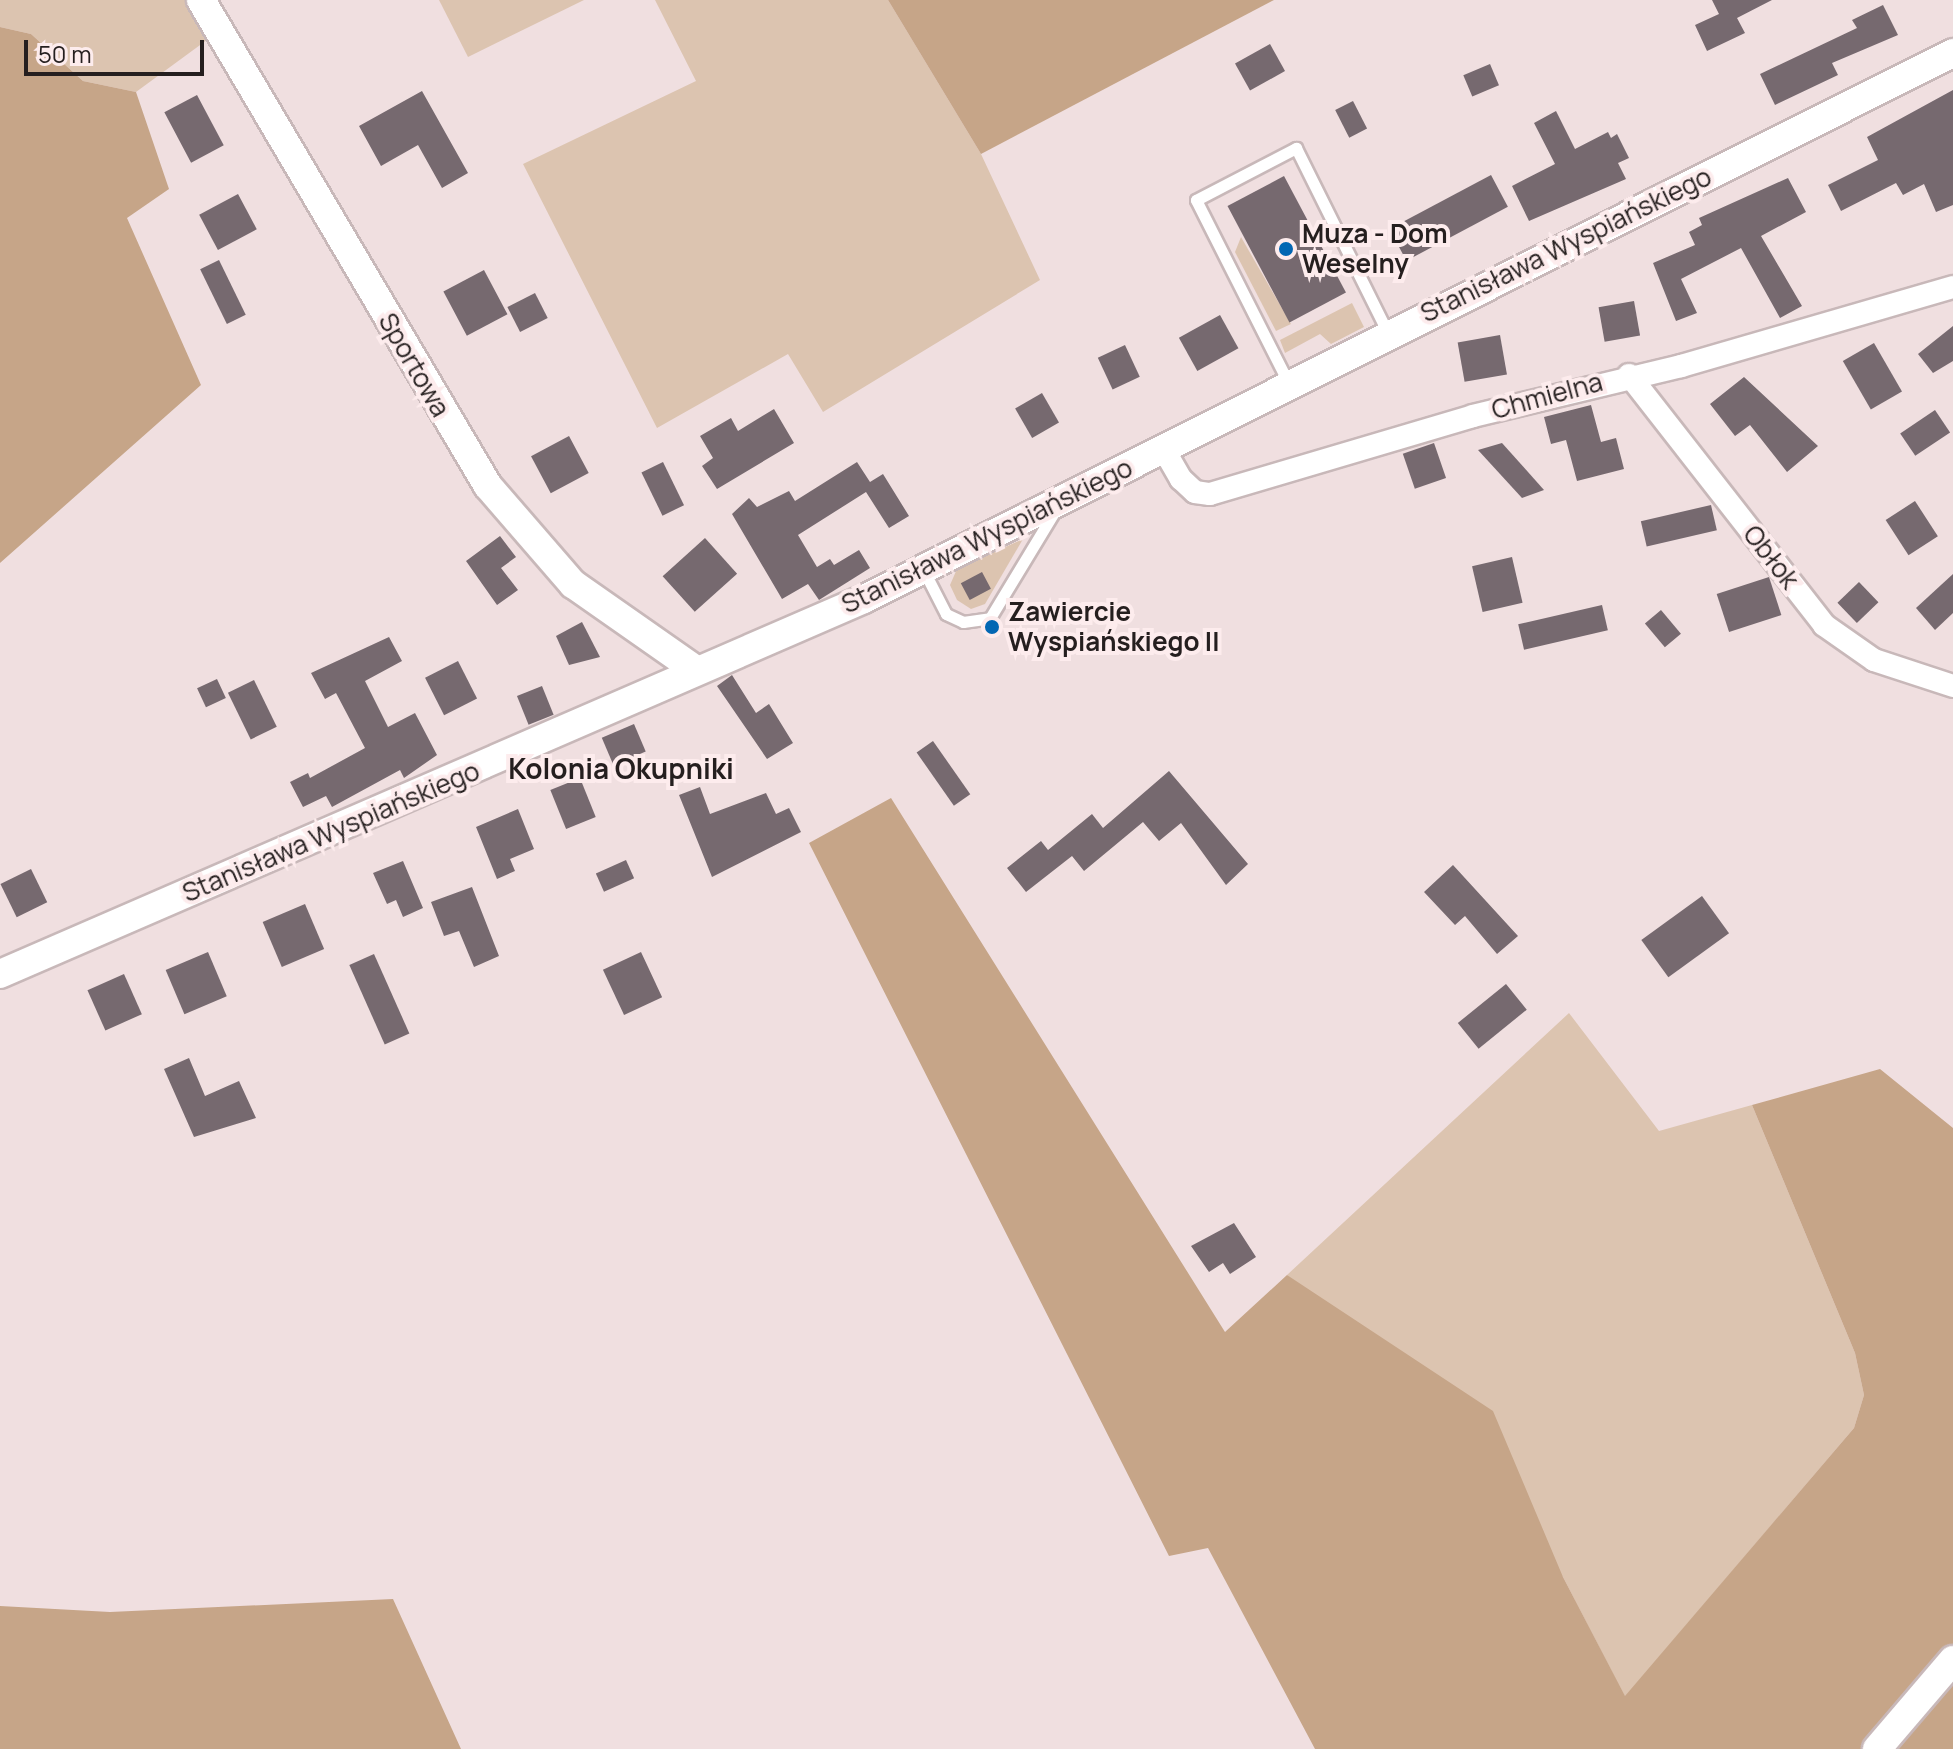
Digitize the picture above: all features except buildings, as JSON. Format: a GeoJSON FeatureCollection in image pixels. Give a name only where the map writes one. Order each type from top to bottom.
{"type":"FeatureCollection","features":[{"type":"Feature","properties":{"kind":"street","name":"Sportowa"},"geometry":{"type":"LineString","coordinates":[[201,0],[488,486],[573,584],[696,670]]}},
{"type":"Feature","properties":{"kind":"street","name":"Stanisława Wyspiańskiego"},"geometry":{"type":"LineString","coordinates":[[0,974],[924,570],[1288,382],[1953,53]]}},
{"type":"Feature","properties":{"kind":"street","name":"Chmielna"},"geometry":{"type":"LineString","coordinates":[[1163,448],[1181,479],[1195,492],[1210,494],[1953,287]]}},
{"type":"Feature","properties":{"kind":"street","name":"Obłok"},"geometry":{"type":"LineString","coordinates":[[1629,375],[1834,636],[1901,672],[1953,686]]}},
{"type":"Feature","properties":{"kind":"street"},"geometry":{"type":"LineString","coordinates":[[1877,1749],[1953,1660]]}},
{"type":"Feature","properties":{"kind":"lane"},"geometry":{"type":"LineString","coordinates":[[1288,382],[1196,200],[1296,148],[1388,333]]}},
{"type":"Feature","properties":{"kind":"lane"},"geometry":{"type":"LineString","coordinates":[[924,570],[946,614],[963,622],[990,618],[1062,500]]}},
{"type":"Feature","properties":{"kind":"shaded area"},"geometry":{"type":"Polygon","coordinates":[[[0,0],[188,0],[211,37],[136,92],[83,81],[31,34],[0,27],[0,0]]]}},
{"type":"Feature","properties":{"kind":"shaded area"},"geometry":{"type":"Polygon","coordinates":[[[439,0],[584,0],[468,57],[439,0]]]}},
{"type":"Feature","properties":{"kind":"shaded area"},"geometry":{"type":"Polygon","coordinates":[[[655,0],[888,0],[981,154],[1040,280],[823,412],[788,354],[657,428],[523,164],[696,81],[655,0]]]}},
{"type":"Feature","properties":{"kind":"shaded area"},"geometry":{"type":"Polygon","coordinates":[[[888,0],[1274,0],[981,154],[888,0]]]}},
{"type":"Feature","properties":{"kind":"shaded area"},"geometry":{"type":"Polygon","coordinates":[[[0,27],[31,34],[83,81],[136,92],[169,189],[127,218],[201,385],[0,563],[0,27]]]}},
{"type":"Feature","properties":{"kind":"shaded area"},"geometry":{"type":"Polygon","coordinates":[[[1241,237],[1291,324],[1276,331],[1235,252],[1241,237]]]}},
{"type":"Feature","properties":{"kind":"shaded area"},"geometry":{"type":"Polygon","coordinates":[[[1352,303],[1364,327],[1331,344],[1320,334],[1285,353],[1280,340],[1352,303]]]}},
{"type":"Feature","properties":{"kind":"shaded area"},"geometry":{"type":"Polygon","coordinates":[[[1023,539],[985,604],[971,609],[957,600],[950,585],[957,569],[1023,539]]]}},
{"type":"Feature","properties":{"kind":"shaded area"},"geometry":{"type":"Polygon","coordinates":[[[891,798],[1225,1332],[1287,1275],[1493,1411],[1563,1577],[1625,1696],[1854,1428],[1864,1395],[1855,1353],[1752,1105],[1880,1069],[1953,1128],[1953,1749],[1315,1749],[1208,1548],[1169,1556],[809,843],[891,798]]]}},
{"type":"Feature","properties":{"kind":"shaded area"},"geometry":{"type":"Polygon","coordinates":[[[1569,1013],[1659,1131],[1752,1105],[1855,1353],[1864,1395],[1854,1428],[1625,1697],[1563,1577],[1287,1275],[1569,1013]]]}},
{"type":"Feature","properties":{"kind":"shaded area"},"geometry":{"type":"Polygon","coordinates":[[[393,1599],[461,1749],[0,1749],[0,1606],[110,1612],[393,1599]]]}},
{"type":"Feature","properties":{"kind":"place","name":"Muza - Dom Weselny"},"geometry":{"type":"Point","coordinates":[1286,249]}},
{"type":"Feature","properties":{"kind":"place","name":"Zawiercie Wyspiańskiego II"},"geometry":{"type":"Point","coordinates":[992,627]}},
{"type":"Feature","properties":{"kind":"district","name":"Kolonia Okupniki"},"geometry":{"type":"Point","coordinates":[621,768]}}]}
